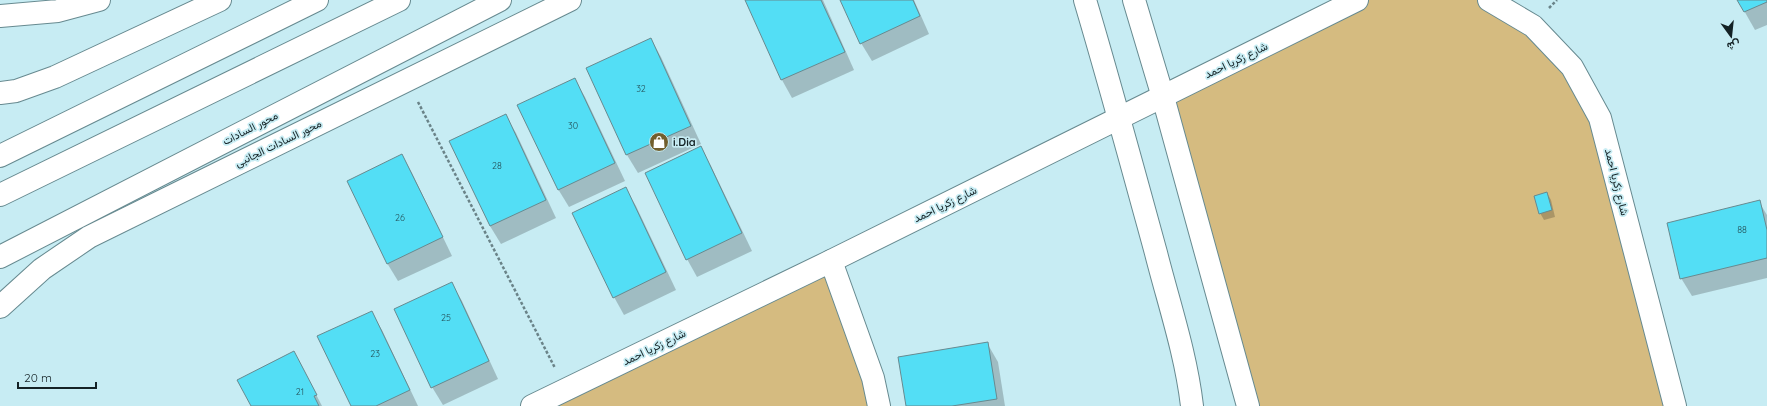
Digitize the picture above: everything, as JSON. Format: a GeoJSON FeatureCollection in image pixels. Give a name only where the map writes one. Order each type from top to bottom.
{"type":"FeatureCollection","features":[{"type":"Feature","properties":{"kind":"street"},"geometry":{"type":"LineString","coordinates":[[0,16],[58,11],[99,0]]}},
{"type":"Feature","properties":{"kind":"street"},"geometry":{"type":"LineString","coordinates":[[0,106],[8,92],[55,77],[220,0]]}},
{"type":"Feature","properties":{"kind":"street"},"geometry":{"type":"LineString","coordinates":[[0,156],[317,0]]}},
{"type":"Feature","properties":{"kind":"street"},"geometry":{"type":"LineString","coordinates":[[0,195],[399,0]]}},
{"type":"Feature","properties":{"kind":"street","name":"محور السادات"},"geometry":{"type":"LineString","coordinates":[[0,257],[34,238],[500,0]]}},
{"type":"Feature","properties":{"kind":"street","name":"محور السادات الجانبى"},"geometry":{"type":"LineString","coordinates":[[0,307],[42,269],[90,237],[570,0]]}},
{"type":"Feature","properties":{"kind":"street"},"geometry":{"type":"LineString","coordinates":[[1086,0],[1120,118],[1176,329],[1189,383],[1192,406]]}},
{"type":"Feature","properties":{"kind":"street"},"geometry":{"type":"LineString","coordinates":[[1134,0],[1248,406]]}},
{"type":"Feature","properties":{"kind":"street","name":"شارع زكريا احمد"},"geometry":{"type":"LineString","coordinates":[[532,406],[831,261],[1357,0]]}},
{"type":"Feature","properties":{"kind":"street","name":"شارع زكريا احمد"},"geometry":{"type":"LineString","coordinates":[[1490,0],[1533,26],[1572,68],[1600,118],[1675,406]]}},
{"type":"Feature","properties":{"kind":"street"},"geometry":{"type":"LineString","coordinates":[[0,240],[16,237],[34,238]]}},
{"type":"Feature","properties":{"kind":"street"},"geometry":{"type":"LineString","coordinates":[[831,261],[873,378],[879,406]]}},
{"type":"Feature","properties":{"kind":"path"},"geometry":{"type":"LineString","coordinates":[[407,80],[566,389]]}},
{"type":"Feature","properties":{"kind":"shaded area"},"geometry":{"type":"Polygon","coordinates":[[[1357,0],[1489,0],[1533,26],[1600,118],[1675,406],[1248,406],[1163,97],[1357,0]]]}},
{"type":"Feature","properties":{"kind":"shaded area"},"geometry":{"type":"Polygon","coordinates":[[[831,261],[879,406],[532,406],[831,261]]]}},
{"type":"Feature","properties":{"kind":"building"},"geometry":{"type":"Polygon","coordinates":[[[745,0],[821,0],[845,52],[781,80],[745,0]]]}},
{"type":"Feature","properties":{"kind":"building"},"geometry":{"type":"Polygon","coordinates":[[[840,0],[913,0],[920,16],[860,44],[840,0]]]}},
{"type":"Feature","properties":{"kind":"building"},"geometry":{"type":"Polygon","coordinates":[[[1737,0],[1767,0],[1767,2],[1744,12],[1737,0]]]}},
{"type":"Feature","properties":{"kind":"building"},"geometry":{"type":"Polygon","coordinates":[[[651,38],[691,126],[626,155],[586,68],[651,38]]]}},
{"type":"Feature","properties":{"kind":"building"},"geometry":{"type":"Polygon","coordinates":[[[575,78],[615,163],[558,190],[517,105],[575,78]]]}},
{"type":"Feature","properties":{"kind":"building"},"geometry":{"type":"Polygon","coordinates":[[[506,114],[546,200],[490,226],[449,141],[506,114]]]}},
{"type":"Feature","properties":{"kind":"building"},"geometry":{"type":"Polygon","coordinates":[[[701,146],[742,233],[686,260],[645,173],[701,146]]]}},
{"type":"Feature","properties":{"kind":"building"},"geometry":{"type":"Polygon","coordinates":[[[402,154],[443,237],[387,264],[347,181],[402,154]]]}},
{"type":"Feature","properties":{"kind":"building"},"geometry":{"type":"Polygon","coordinates":[[[626,187],[666,272],[613,298],[572,213],[626,187]]]}},
{"type":"Feature","properties":{"kind":"building"},"geometry":{"type":"Polygon","coordinates":[[[1547,192],[1552,210],[1539,214],[1534,196],[1547,192]]]}},
{"type":"Feature","properties":{"kind":"building"},"geometry":{"type":"Polygon","coordinates":[[[1760,200],[1767,230],[1767,258],[1680,279],[1667,223],[1760,200]]]}},
{"type":"Feature","properties":{"kind":"building"},"geometry":{"type":"Polygon","coordinates":[[[452,282],[489,361],[431,388],[394,309],[452,282]]]}},
{"type":"Feature","properties":{"kind":"building"},"geometry":{"type":"Polygon","coordinates":[[[372,311],[410,390],[376,406],[351,406],[317,336],[372,311]]]}},
{"type":"Feature","properties":{"kind":"building"},"geometry":{"type":"Polygon","coordinates":[[[988,342],[997,399],[952,406],[906,406],[898,357],[988,342]]]}},
{"type":"Feature","properties":{"kind":"building"},"geometry":{"type":"Polygon","coordinates":[[[294,351],[317,395],[314,396],[319,406],[251,406],[237,380],[294,351]]]}},
{"type":"Feature","properties":{"kind":"place","name":"i.Dia"},"geometry":{"type":"Point","coordinates":[659,142]}}]}
